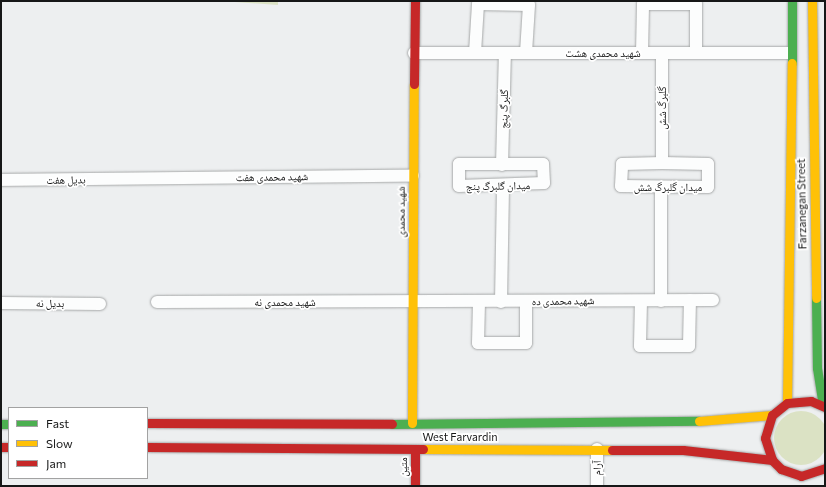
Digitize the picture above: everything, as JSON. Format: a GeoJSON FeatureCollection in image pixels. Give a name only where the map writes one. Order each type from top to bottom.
{"type":"FeatureCollection","features":[{"type":"Feature","properties":{"kind":"main road","name":"شهید محمدی"},"geometry":{"type":"LineString","coordinates":[[412,423],[415,1]]}},
{"type":"Feature","properties":{"kind":"main road","name":"Farzanegan Street"},"geometry":{"type":"LineString","coordinates":[[787,404],[790,377],[792,1]]}},
{"type":"Feature","properties":{"kind":"main road","name":"Farzanegan Street"},"geometry":{"type":"LineString","coordinates":[[812,1],[817,368],[824,407]]}},
{"type":"Feature","properties":{"kind":"main road"},"geometry":{"type":"LineString","coordinates":[[785,480],[781,469],[772,460],[765,438],[772,415],[787,404],[799,400],[824,407]]}},
{"type":"Feature","properties":{"kind":"main road","name":"West Farvardin"},"geometry":{"type":"LineString","coordinates":[[148,424],[591,424],[738,420],[772,415]]}},
{"type":"Feature","properties":{"kind":"main road","name":"West Farvardin"},"geometry":{"type":"LineString","coordinates":[[148,447],[683,450],[772,460]]}},
{"type":"Feature","properties":{"kind":"main road","name":"متین"},"geometry":{"type":"LineString","coordinates":[[415,449],[415,486]]}},
{"type":"Feature","properties":{"kind":"main road"},"geometry":{"type":"LineString","coordinates":[[781,469],[801,476],[824,469]]}},
{"type":"Feature","properties":{"kind":"main road"},"geometry":{"type":"LineString","coordinates":[[820,481],[824,469]]}},
{"type":"Feature","properties":{"kind":"street"},"geometry":{"type":"LineString","coordinates":[[475,53],[478,4],[529,5],[526,53]]}},
{"type":"Feature","properties":{"kind":"street"},"geometry":{"type":"LineString","coordinates":[[642,53],[643,4],[696,4],[696,53]]}},
{"type":"Feature","properties":{"kind":"street","name":"شهید محمدی هشت"},"geometry":{"type":"LineString","coordinates":[[414,53],[791,53]]}},
{"type":"Feature","properties":{"kind":"street","name":"گلبرگ پنج"},"geometry":{"type":"LineString","coordinates":[[502,164],[505,53]]}},
{"type":"Feature","properties":{"kind":"street","name":"گلبرگ شش"},"geometry":{"type":"LineString","coordinates":[[662,53],[662,163]]}},
{"type":"Feature","properties":{"kind":"street"},"geometry":{"type":"LineString","coordinates":[[812,53],[825,53]]}},
{"type":"Feature","properties":{"kind":"street","name":"میدان گلبرگ شش"},"geometry":{"type":"LineString","coordinates":[[662,163],[709,166],[708,187],[621,185],[622,164],[662,163]]}},
{"type":"Feature","properties":{"kind":"street","name":"میدان گلبرگ پنج"},"geometry":{"type":"LineString","coordinates":[[459,164],[502,164],[543,166],[542,185],[457,185],[459,164]]}},
{"type":"Feature","properties":{"kind":"street","name":"شهید محمدی هفت"},"geometry":{"type":"LineString","coordinates":[[131,179],[413,176]]}},
{"type":"Feature","properties":{"kind":"street","name":"بدیل هفت"},"geometry":{"type":"LineString","coordinates":[[1,180],[131,179]]}},
{"type":"Feature","properties":{"kind":"street"},"geometry":{"type":"LineString","coordinates":[[501,302],[503,186]]}},
{"type":"Feature","properties":{"kind":"street"},"geometry":{"type":"LineString","coordinates":[[661,187],[661,300]]}},
{"type":"Feature","properties":{"kind":"street"},"geometry":{"type":"LineString","coordinates":[[642,300],[640,346],[689,346],[690,300]]}},
{"type":"Feature","properties":{"kind":"street","name":"شهید محمدی ده"},"geometry":{"type":"LineString","coordinates":[[412,303],[713,300]]}},
{"type":"Feature","properties":{"kind":"street","name":"شهید محمدی نه"},"geometry":{"type":"LineString","coordinates":[[157,302],[412,303]]}},
{"type":"Feature","properties":{"kind":"street"},"geometry":{"type":"LineString","coordinates":[[479,302],[478,343],[526,343],[526,302]]}},
{"type":"Feature","properties":{"kind":"street","name":"بدیل نه"},"geometry":{"type":"LineString","coordinates":[[1,303],[100,304]]}},
{"type":"Feature","properties":{"kind":"street","name":"آرام"},"geometry":{"type":"LineString","coordinates":[[597,486],[598,449]]}},
{"type":"Feature","properties":{"kind":"green space"},"geometry":{"type":"Polygon","coordinates":[[[221,1],[278,1],[278,5],[221,1]]]}},
{"type":"Feature","properties":{"kind":"green space"},"geometry":{"type":"Polygon","coordinates":[[[801,411],[811,413],[820,419],[826,428],[826,448],[820,457],[811,463],[801,465],[791,463],[782,457],[776,448],[774,438],[776,428],[782,419],[791,413],[801,411]]]}},
{"type":"Feature","properties":{"kind":"traffic: fast"},"geometry":{"type":"LineString","coordinates":[[792,1],[792,63]]}},
{"type":"Feature","properties":{"kind":"traffic: fast"},"geometry":{"type":"LineString","coordinates":[[816,298],[817,368],[823,406]]}},
{"type":"Feature","properties":{"kind":"traffic: fast"},"geometry":{"type":"LineString","coordinates":[[392,424],[699,421]]}},
{"type":"Feature","properties":{"kind":"traffic: fast"},"geometry":{"type":"LineString","coordinates":[[1,424],[8,424]]}},
{"type":"Feature","properties":{"kind":"traffic: slow"},"geometry":{"type":"LineString","coordinates":[[812,1],[816,298]]}},
{"type":"Feature","properties":{"kind":"traffic: slow"},"geometry":{"type":"LineString","coordinates":[[787,403],[792,63]]}},
{"type":"Feature","properties":{"kind":"traffic: slow"},"geometry":{"type":"LineString","coordinates":[[412,423],[414,84]]}},
{"type":"Feature","properties":{"kind":"traffic: slow"},"geometry":{"type":"LineString","coordinates":[[699,421],[772,415]]}},
{"type":"Feature","properties":{"kind":"traffic: slow"},"geometry":{"type":"LineString","coordinates":[[423,449],[612,450]]}},
{"type":"Feature","properties":{"kind":"traffic: jam"},"geometry":{"type":"LineString","coordinates":[[414,84],[415,1]]}},
{"type":"Feature","properties":{"kind":"traffic: jam"},"geometry":{"type":"LineString","coordinates":[[825,407],[811,401],[787,403],[772,415],[765,438],[772,460],[781,469],[801,476],[825,468]]}},
{"type":"Feature","properties":{"kind":"traffic: jam"},"geometry":{"type":"LineString","coordinates":[[148,423],[392,424]]}},
{"type":"Feature","properties":{"kind":"traffic: jam"},"geometry":{"type":"LineString","coordinates":[[1,447],[8,447]]}},
{"type":"Feature","properties":{"kind":"traffic: jam"},"geometry":{"type":"LineString","coordinates":[[148,447],[423,449]]}},
{"type":"Feature","properties":{"kind":"traffic: jam"},"geometry":{"type":"LineString","coordinates":[[415,449],[415,486]]}},
{"type":"Feature","properties":{"kind":"traffic: jam"},"geometry":{"type":"LineString","coordinates":[[612,450],[683,450],[772,460]]}}]}
